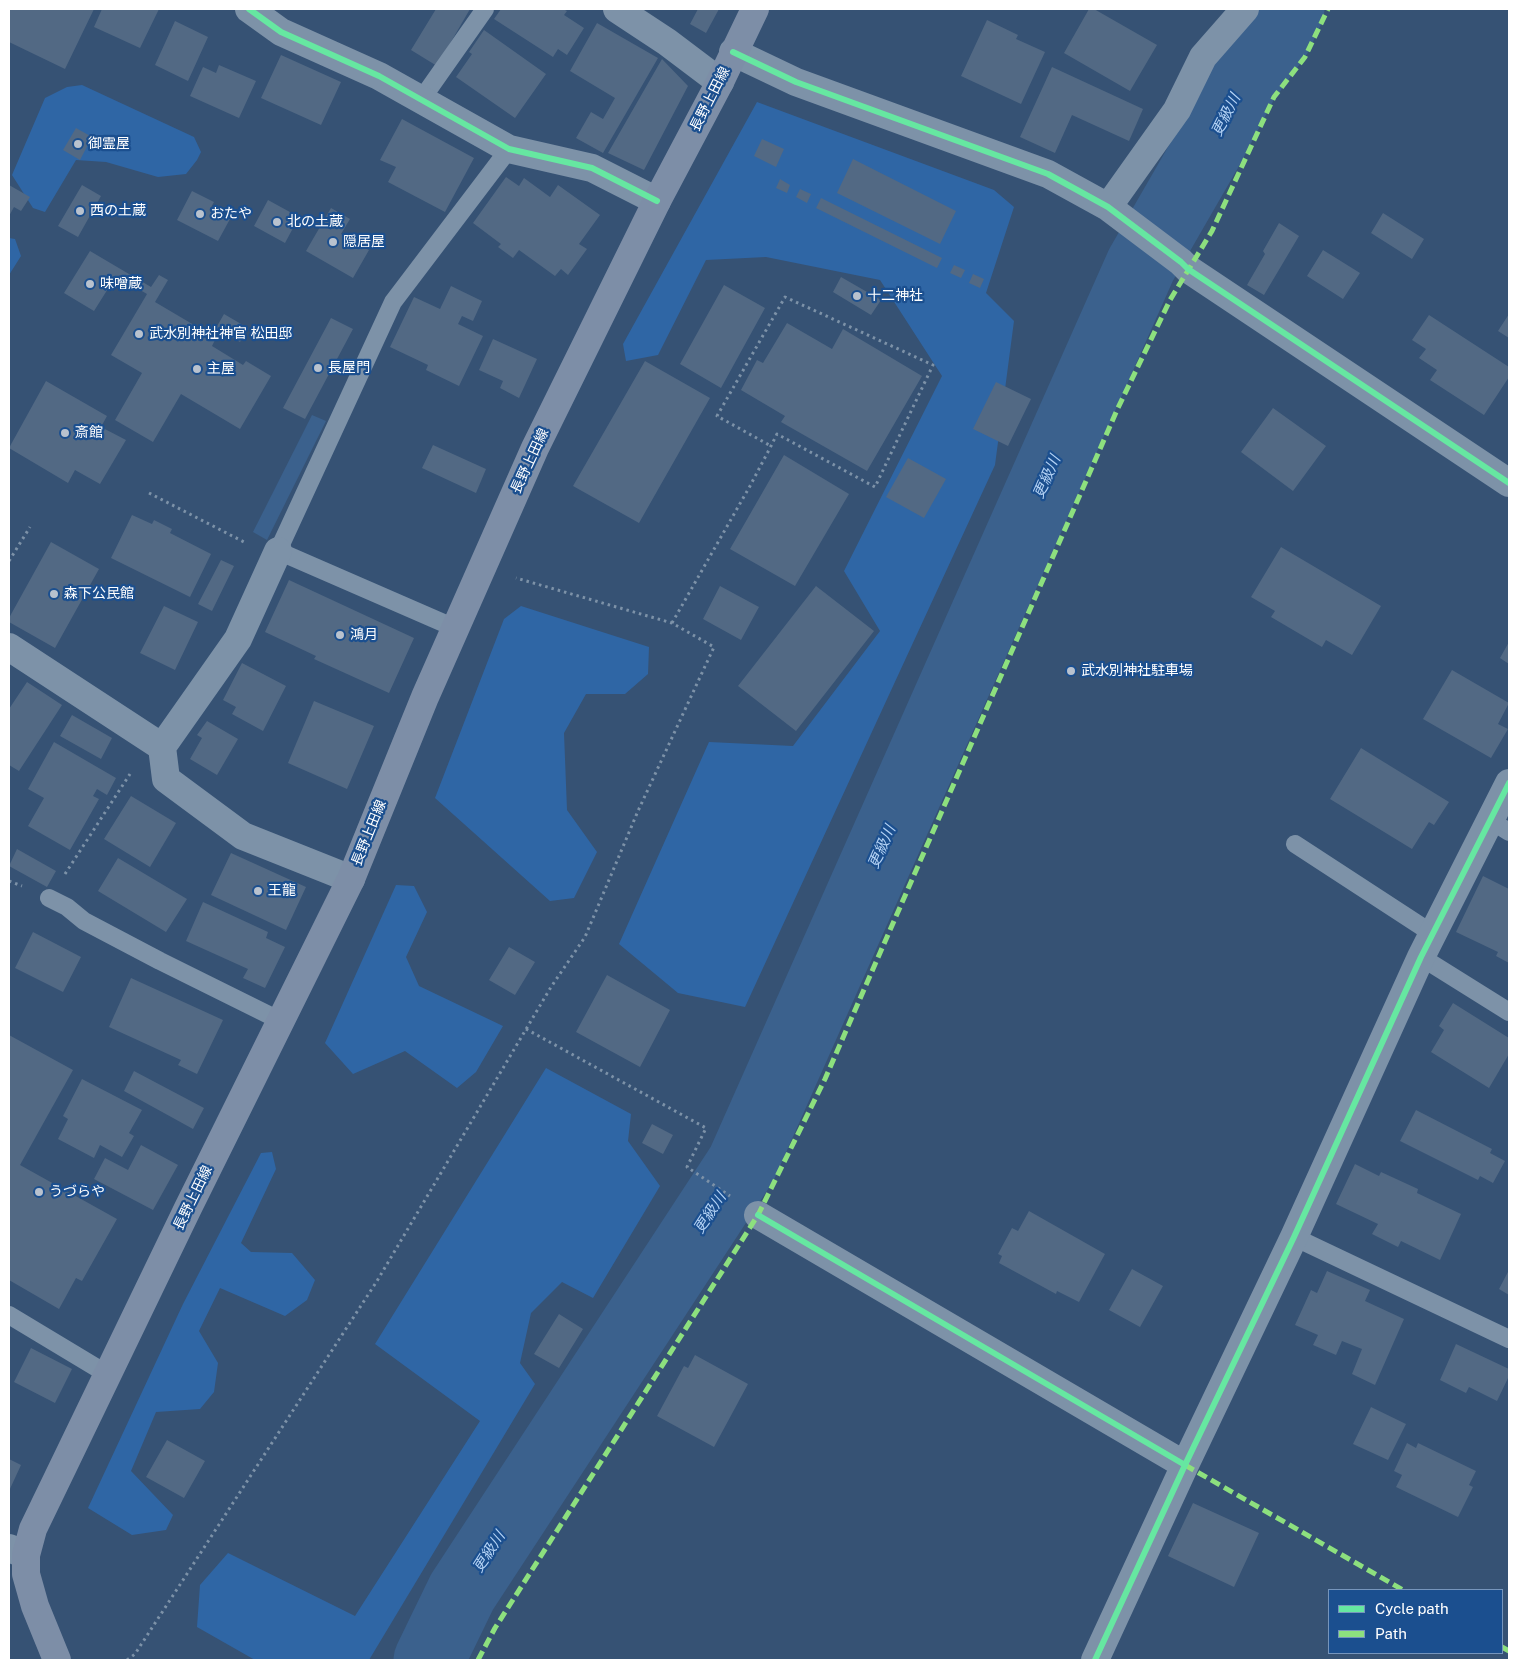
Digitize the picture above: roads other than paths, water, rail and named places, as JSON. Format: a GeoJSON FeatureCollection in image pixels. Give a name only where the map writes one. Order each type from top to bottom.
{"type":"FeatureCollection","features":[{"type":"Feature","properties":{"kind":"main road","name":"長野上田線"},"geometry":{"type":"LineString","coordinates":[[57,1660],[29,1590],[26,1574],[17,1552],[33,1529],[107,1374],[351,879],[425,697],[535,448],[657,201],[756,9]]}},
{"type":"Feature","properties":{"kind":"street"},"geometry":{"type":"LineString","coordinates":[[249,9],[282,32],[379,76],[509,148],[592,168],[657,201]]}},
{"type":"Feature","properties":{"kind":"street"},"geometry":{"type":"LineString","coordinates":[[617,9],[667,42],[720,82]]}},
{"type":"Feature","properties":{"kind":"street"},"geometry":{"type":"LineString","coordinates":[[1114,211],[1177,110],[1202,57],[1245,9]]}},
{"type":"Feature","properties":{"kind":"street"},"geometry":{"type":"LineString","coordinates":[[733,52],[796,82],[1048,174],[1114,211],[1188,269],[1509,483]]}},
{"type":"Feature","properties":{"kind":"street"},"geometry":{"type":"LineString","coordinates":[[276,554],[238,639],[162,747],[166,779],[243,836],[351,879]]}},
{"type":"Feature","properties":{"kind":"street"},"geometry":{"type":"LineString","coordinates":[[9,647],[162,747]]}},
{"type":"Feature","properties":{"kind":"street"},"geometry":{"type":"LineString","coordinates":[[1095,1660],[1184,1465],[1294,1237],[1427,946],[1499,826],[1509,783]]}},
{"type":"Feature","properties":{"kind":"street"},"geometry":{"type":"LineString","coordinates":[[758,1216],[1184,1465]]}},
{"type":"Feature","properties":{"kind":"lane"},"geometry":{"type":"LineString","coordinates":[[421,100],[485,9]]}},
{"type":"Feature","properties":{"kind":"lane"},"geometry":{"type":"LineString","coordinates":[[455,628],[276,554],[392,302],[509,148]]}},
{"type":"Feature","properties":{"kind":"lane"},"geometry":{"type":"LineString","coordinates":[[1294,844],[1427,946],[1509,1012]]}},
{"type":"Feature","properties":{"kind":"lane"},"geometry":{"type":"LineString","coordinates":[[49,898],[67,907],[84,921],[160,961],[281,1020]]}},
{"type":"Feature","properties":{"kind":"lane"},"geometry":{"type":"LineString","coordinates":[[1294,1237],[1509,1340]]}},
{"type":"Feature","properties":{"kind":"lane"},"geometry":{"type":"LineString","coordinates":[[9,1315],[107,1374]]}},
{"type":"Feature","properties":{"kind":"waterway","name":"更級川"},"geometry":{"type":"LineString","coordinates":[[429,1660],[462,1592],[742,1164],[1141,265],[1209,147],[1243,82],[1277,35],[1289,9]]}},
{"type":"Feature","properties":{"kind":"place","name":"御霊屋"},"geometry":{"type":"Point","coordinates":[78,144]}},
{"type":"Feature","properties":{"kind":"place","name":"西の土蔵"},"geometry":{"type":"Point","coordinates":[80,211]}},
{"type":"Feature","properties":{"kind":"place","name":"おたや"},"geometry":{"type":"Point","coordinates":[200,214]}},
{"type":"Feature","properties":{"kind":"place","name":"北の土蔵"},"geometry":{"type":"Point","coordinates":[277,222]}},
{"type":"Feature","properties":{"kind":"place","name":"隠居屋"},"geometry":{"type":"Point","coordinates":[333,242]}},
{"type":"Feature","properties":{"kind":"place","name":"味噌蔵"},"geometry":{"type":"Point","coordinates":[90,284]}},
{"type":"Feature","properties":{"kind":"place","name":"十二神社"},"geometry":{"type":"Point","coordinates":[857,296]}},
{"type":"Feature","properties":{"kind":"place","name":"武水別神社神官 松田邸"},"geometry":{"type":"Point","coordinates":[139,334]}},
{"type":"Feature","properties":{"kind":"place","name":"長屋門"},"geometry":{"type":"Point","coordinates":[318,368]}},
{"type":"Feature","properties":{"kind":"place","name":"主屋"},"geometry":{"type":"Point","coordinates":[197,369]}},
{"type":"Feature","properties":{"kind":"place","name":"斎館"},"geometry":{"type":"Point","coordinates":[65,433]}},
{"type":"Feature","properties":{"kind":"place","name":"森下公民館"},"geometry":{"type":"Point","coordinates":[54,594]}},
{"type":"Feature","properties":{"kind":"place","name":"鴻月"},"geometry":{"type":"Point","coordinates":[340,635]}},
{"type":"Feature","properties":{"kind":"place","name":"武水別神社駐車場"},"geometry":{"type":"Point","coordinates":[1071,671]}},
{"type":"Feature","properties":{"kind":"place","name":"王龍"},"geometry":{"type":"Point","coordinates":[258,891]}},
{"type":"Feature","properties":{"kind":"place","name":"うづらや"},"geometry":{"type":"Point","coordinates":[39,1192]}}]}
